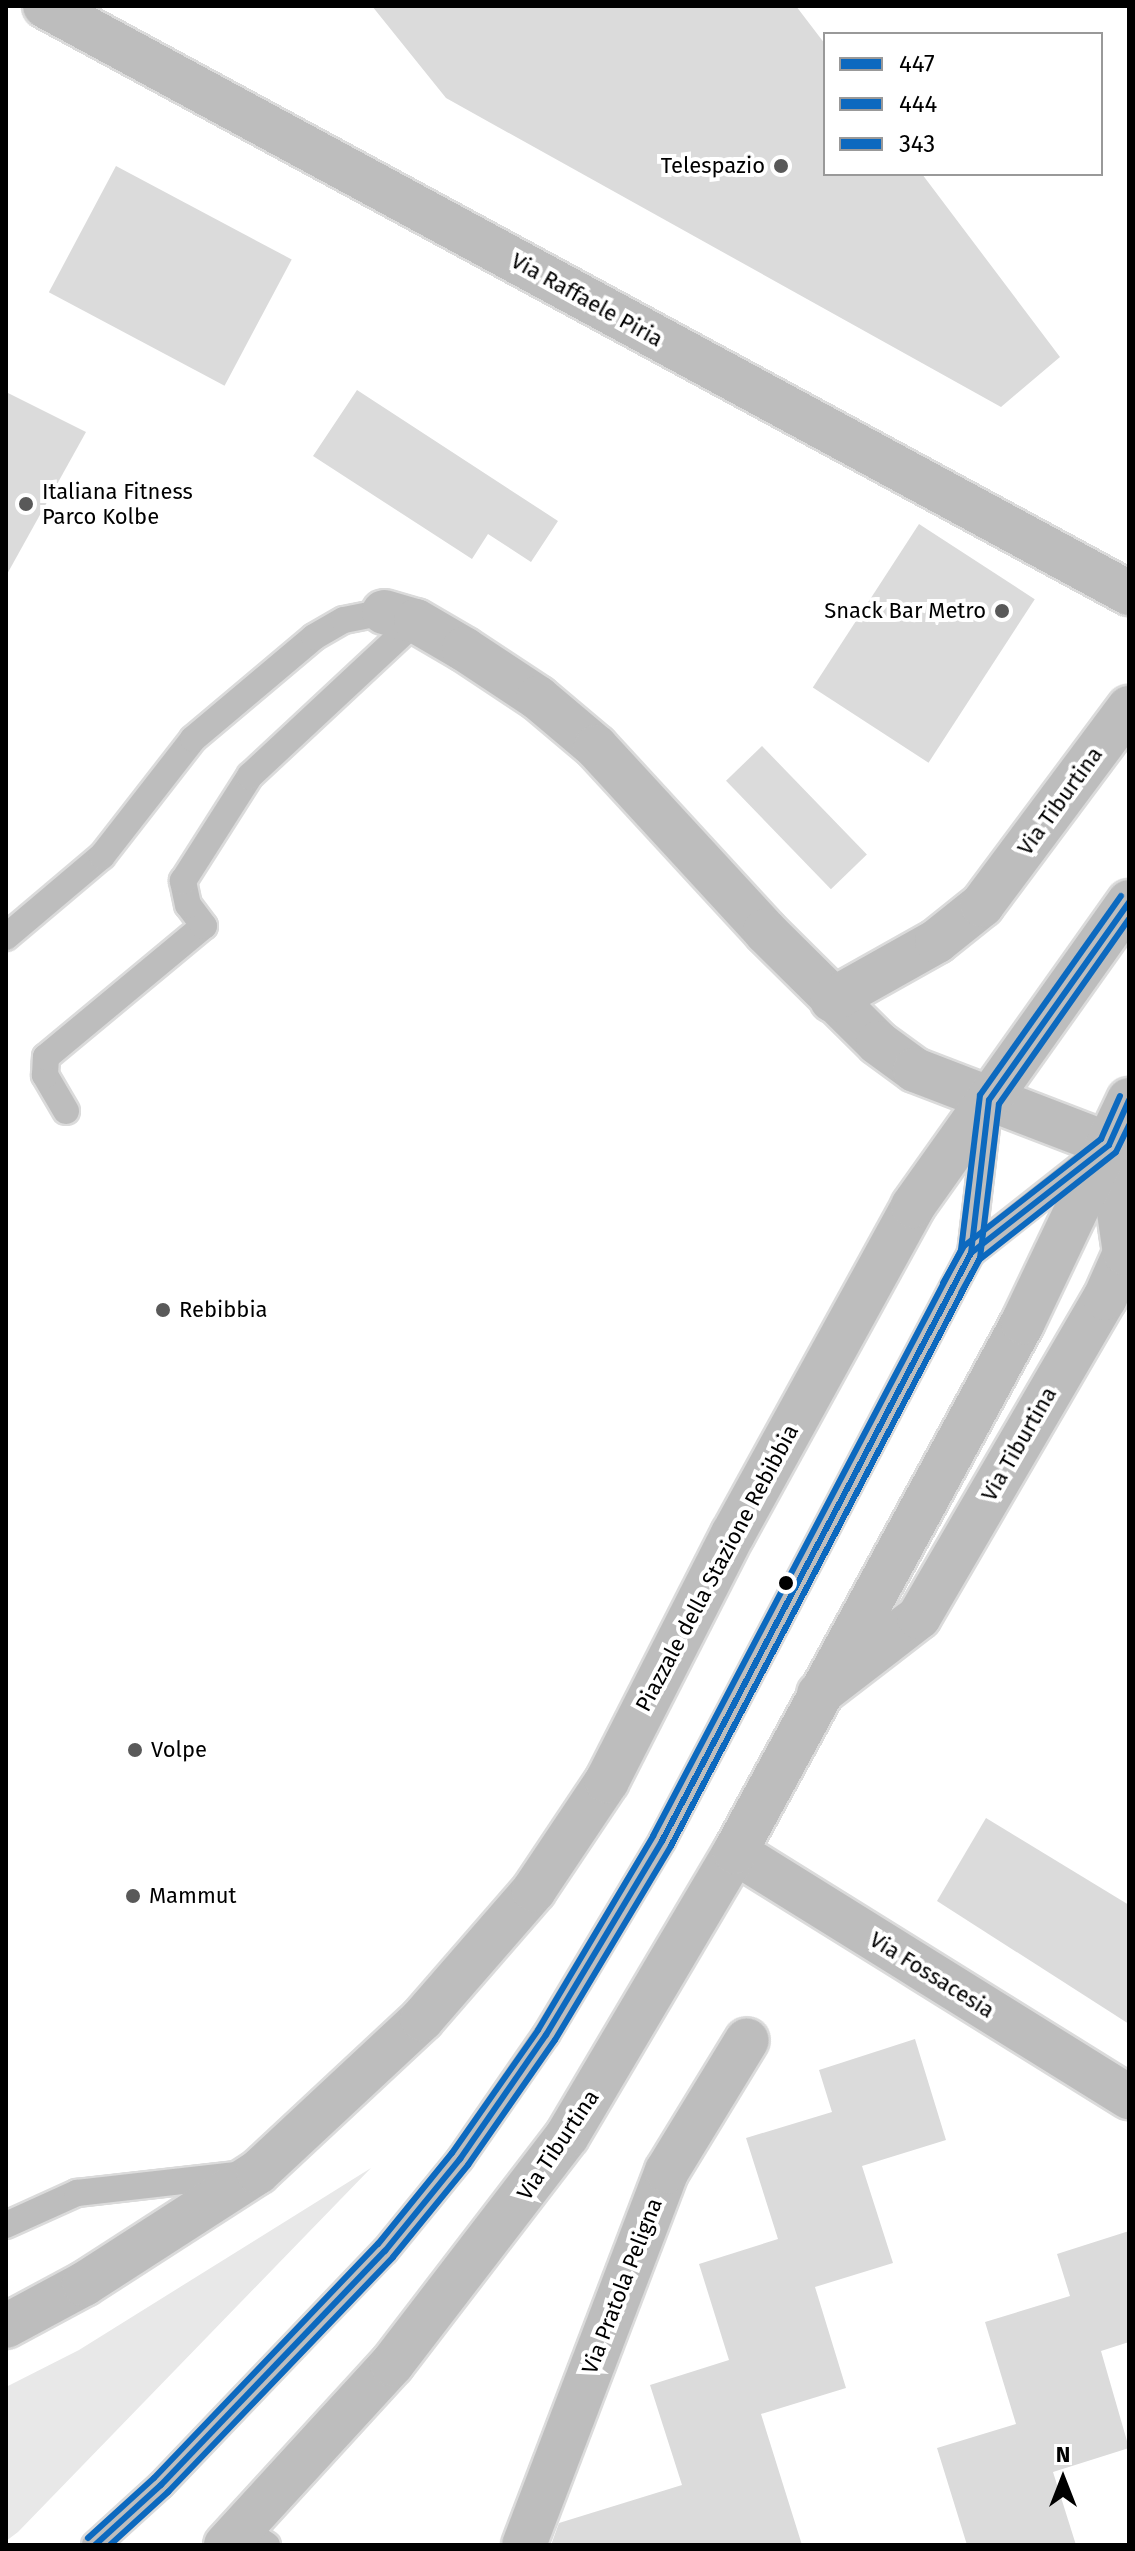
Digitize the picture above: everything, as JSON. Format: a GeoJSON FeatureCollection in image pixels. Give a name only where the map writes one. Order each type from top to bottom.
{"type":"FeatureCollection","features":[{"type":"Feature","properties":{"kind":"street","name":"Via Raffaele Piria"},"geometry":{"type":"LineString","coordinates":[[45,6],[1129,593]]}},
{"type":"Feature","properties":{"kind":"street"},"geometry":{"type":"LineString","coordinates":[[400,617],[538,698],[596,747],[832,1000],[915,1070],[1119,1148]]}},
{"type":"Feature","properties":{"kind":"street","name":"Via Tiburtina"},"geometry":{"type":"LineString","coordinates":[[832,1000],[937,941],[982,905],[1129,708]]}},
{"type":"Feature","properties":{"kind":"street","name":"Via Tiburtina"},"geometry":{"type":"LineString","coordinates":[[989,1100],[1129,902]]}},
{"type":"Feature","properties":{"kind":"street","name":"Piazzale della Stazione Rebibbia"},"geometry":{"type":"LineString","coordinates":[[6,2326],[84,2284],[258,2172],[422,2019],[534,1890],[585,1816],[913,1206],[989,1100]]}},
{"type":"Feature","properties":{"kind":"street","name":"Via Tiburtina"},"geometry":{"type":"LineString","coordinates":[[818,1695],[919,1617],[1105,1298],[1125,1253],[1119,1148],[1129,1100]]}},
{"type":"Feature","properties":{"kind":"street","name":"Via Tiburtina"},"geometry":{"type":"LineString","coordinates":[[245,2540],[392,2364],[540,2174],[619,2053],[735,1852],[1119,1148]]}},
{"type":"Feature","properties":{"kind":"street","name":"Via Fossacesia"},"geometry":{"type":"LineString","coordinates":[[735,1852],[1129,2097]]}},
{"type":"Feature","properties":{"kind":"street","name":"Via Pratola Peligna"},"geometry":{"type":"LineString","coordinates":[[524,2545],[667,2171],[747,2040]]}},
{"type":"Feature","properties":{"kind":"lane"},"geometry":{"type":"LineString","coordinates":[[6,937],[102,856],[193,739],[314,637],[352,617],[400,617]]}},
{"type":"Feature","properties":{"kind":"lane"},"geometry":{"type":"LineString","coordinates":[[66,1111],[45,1075],[46,1057],[204,926],[188,905],[183,881],[250,776],[400,617]]}},
{"type":"Feature","properties":{"kind":"lane","name":"Via Tiburtina"},"geometry":{"type":"LineString","coordinates":[[95,2545],[161,2485],[353,2286],[487,2122],[662,1841],[971,1253],[989,1100]]}},
{"type":"Feature","properties":{"kind":"lane","name":"Via Tiburtina"},"geometry":{"type":"LineString","coordinates":[[971,1253],[1119,1148]]}},
{"type":"Feature","properties":{"kind":"lane"},"geometry":{"type":"LineString","coordinates":[[6,2225],[86,2191],[258,2172]]}},
{"type":"Feature","properties":{"kind":"shaded area"},"geometry":{"type":"Polygon","coordinates":[[[371,2168],[6,2541],[6,2387],[79,2350],[371,2168]]]}},
{"type":"Feature","properties":{"kind":"building"},"geometry":{"type":"Polygon","coordinates":[[[372,6],[796,6],[823,41],[823,176],[924,176],[1060,357],[1001,407],[446,98],[372,6]]]}},
{"type":"Feature","properties":{"kind":"building"},"geometry":{"type":"Polygon","coordinates":[[[116,166],[292,259],[225,386],[49,292],[116,166]]]}},
{"type":"Feature","properties":{"kind":"building"},"geometry":{"type":"Polygon","coordinates":[[[357,390],[558,521],[531,562],[488,534],[472,559],[313,456],[357,390]]]}},
{"type":"Feature","properties":{"kind":"building","name":"Italiana Fitness Parco Kolbe"},"geometry":{"type":"Polygon","coordinates":[[[6,392],[86,432],[6,576],[6,392]]]}},
{"type":"Feature","properties":{"kind":"building"},"geometry":{"type":"Polygon","coordinates":[[[919,524],[1035,599],[929,763],[813,688],[919,524]]]}},
{"type":"Feature","properties":{"kind":"building"},"geometry":{"type":"Polygon","coordinates":[[[762,746],[867,855],[831,889],[726,781],[762,746]]]}},
{"type":"Feature","properties":{"kind":"building"},"geometry":{"type":"Polygon","coordinates":[[[986,1818],[1129,1905],[1129,2024],[937,1901],[986,1818]]]}},
{"type":"Feature","properties":{"kind":"building"},"geometry":{"type":"Polygon","coordinates":[[[915,2039],[946,2140],[862,2166],[893,2263],[815,2287],[846,2388],[761,2414],[802,2545],[551,2545],[559,2523],[682,2485],[650,2385],[729,2360],[699,2264],[778,2239],[746,2138],[832,2112],[819,2070],[915,2039]]]}},
{"type":"Feature","properties":{"kind":"building"},"geometry":{"type":"Polygon","coordinates":[[[1129,2231],[1129,2342],[1101,2351],[1129,2448],[1053,2472],[1076,2545],[967,2545],[937,2448],[1016,2424],[985,2322],[1070,2296],[1057,2254],[1129,2231]]]}},
{"type":"Feature","properties":{"kind":"transit line","name":"343"},"geometry":{"type":"LineString","coordinates":[[88,2538],[154,2478],[378,2244],[452,2153],[538,2030],[653,1836],[961,1250],[980,1095],[1121,896]]}},
{"type":"Feature","properties":{"kind":"transit line","name":"447"},"geometry":{"type":"LineString","coordinates":[[95,2545],[161,2485],[385,2251],[460,2159],[546,2035],[662,1841],[971,1253],[989,1100],[1129,902]]}},
{"type":"Feature","properties":{"kind":"transit line","name":"444"},"geometry":{"type":"LineString","coordinates":[[110,2545],[168,2492],[393,2257],[468,2165],[555,2040],[671,1846],[980,1258],[999,1104],[1129,919]]}},
{"type":"Feature","properties":{"kind":"transit line","name":"343"},"geometry":{"type":"LineString","coordinates":[[943,1283],[964,1246],[1101,1139],[1120,1096]]}},
{"type":"Feature","properties":{"kind":"transit line","name":"447"},"geometry":{"type":"LineString","coordinates":[[971,1253],[1109,1145],[1129,1100]]}},
{"type":"Feature","properties":{"kind":"transit line","name":"444"},"geometry":{"type":"LineString","coordinates":[[961,1293],[979,1260],[1116,1152],[1129,1125]]}},
{"type":"Feature","properties":{"kind":"place","name":"Telespazio"},"geometry":{"type":"Point","coordinates":[781,166]}},
{"type":"Feature","properties":{"kind":"place","name":"Italiana Fitness Parco Kolbe"},"geometry":{"type":"Point","coordinates":[26,504]}},
{"type":"Feature","properties":{"kind":"place","name":"Snack Bar Metro"},"geometry":{"type":"Point","coordinates":[1002,611]}},
{"type":"Feature","properties":{"kind":"place","name":"Rebibbia"},"geometry":{"type":"Point","coordinates":[163,1310]}},
{"type":"Feature","properties":{"kind":"place","name":"Volpe"},"geometry":{"type":"Point","coordinates":[135,1750]}},
{"type":"Feature","properties":{"kind":"place","name":"Mammut"},"geometry":{"type":"Point","coordinates":[133,1896]}}]}
